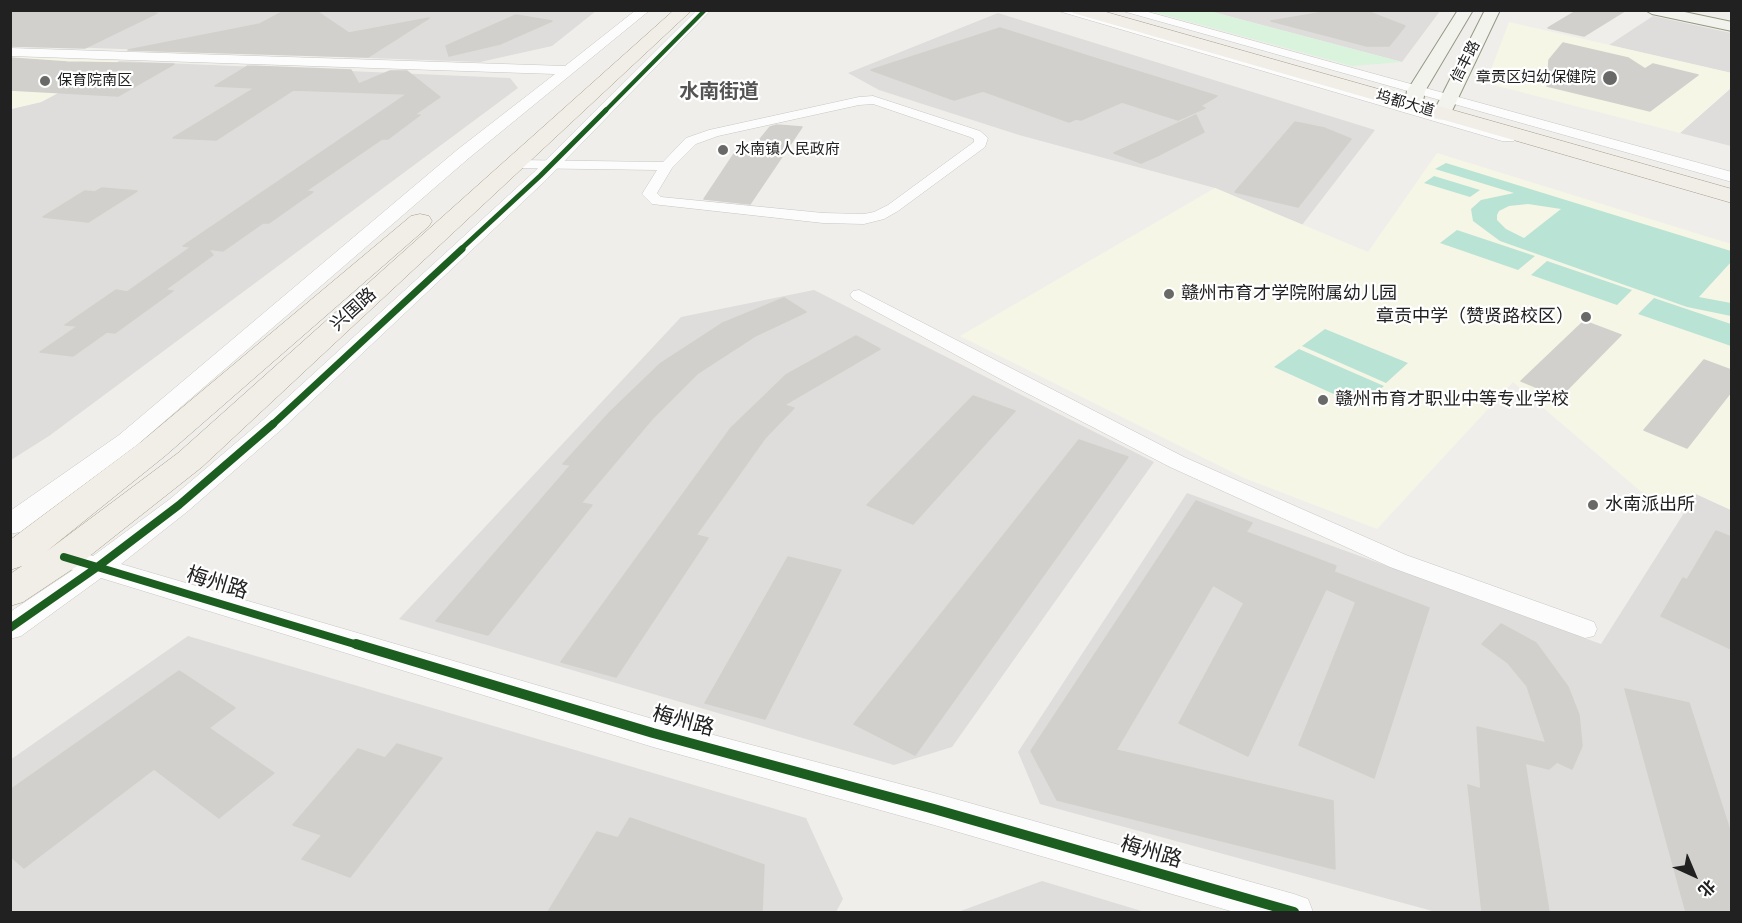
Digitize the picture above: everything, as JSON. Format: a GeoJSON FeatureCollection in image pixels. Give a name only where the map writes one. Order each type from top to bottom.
{"type":"FeatureCollection","features":[{"type":"Feature","properties":{"kind":"main road","name":"兴国路"},"geometry":{"type":"LineString","coordinates":[[10,557],[33,542],[153,449],[498,154],[661,10]]}},
{"type":"Feature","properties":{"kind":"main road","name":"兴国路"},"geometry":{"type":"LineString","coordinates":[[10,592],[64,557],[190,460],[684,10]]}},
{"type":"Feature","properties":{"kind":"main road","name":"坞都大道"},"geometry":{"type":"LineString","coordinates":[[1080,10],[1415,99]]}},
{"type":"Feature","properties":{"kind":"main road","name":"坞都大道"},"geometry":{"type":"LineString","coordinates":[[1104,10],[1731,187]]}},
{"type":"Feature","properties":{"kind":"main road","name":"信丰路"},"geometry":{"type":"LineString","coordinates":[[1415,99],[1466,10]]}},
{"type":"Feature","properties":{"kind":"main road","name":"信丰路"},"geometry":{"type":"LineString","coordinates":[[1443,107],[1493,10]]}},
{"type":"Feature","properties":{"kind":"main road"},"geometry":{"type":"LineString","coordinates":[[1652,10],[1731,27]]}},
{"type":"Feature","properties":{"kind":"main road"},"geometry":{"type":"LineString","coordinates":[[1682,10],[1731,21]]}},
{"type":"Feature","properties":{"kind":"main road","name":"坞都大道"},"geometry":{"type":"LineString","coordinates":[[1443,107],[1731,196]]}},
{"type":"Feature","properties":{"kind":"street"},"geometry":{"type":"LineString","coordinates":[[10,525],[128,440],[463,154],[644,10]]}},
{"type":"Feature","properties":{"kind":"street"},"geometry":{"type":"LineString","coordinates":[[10,628],[96,568],[179,505],[273,424],[552,164],[705,10]]}},
{"type":"Feature","properties":{"kind":"street"},"geometry":{"type":"LineString","coordinates":[[1061,10],[1731,201]]}},
{"type":"Feature","properties":{"kind":"street"},"geometry":{"type":"LineString","coordinates":[[1125,10],[1415,99]]}},
{"type":"Feature","properties":{"kind":"street"},"geometry":{"type":"LineString","coordinates":[[10,52],[569,70]]}},
{"type":"Feature","properties":{"kind":"street"},"geometry":{"type":"LineString","coordinates":[[516,164],[667,166],[691,141],[714,133],[859,101],[873,100],[981,138],[980,144],[893,208],[879,216],[864,219],[823,218],[657,201],[649,194],[667,166]]}},
{"type":"Feature","properties":{"kind":"street"},"geometry":{"type":"LineString","coordinates":[[1443,107],[1731,177]]}},
{"type":"Feature","properties":{"kind":"street"},"geometry":{"type":"LineString","coordinates":[[858,295],[1022,383],[1177,462],[1398,561],[1585,629]]}},
{"type":"Feature","properties":{"kind":"street","name":"梅州路"},"geometry":{"type":"LineString","coordinates":[[64,557],[653,733],[945,812],[1294,912]]}},
{"type":"Feature","properties":{"kind":"shaded area"},"geometry":{"type":"Polygon","coordinates":[[[11,11],[596,11],[552,46],[480,62],[11,45],[11,11]]]}},
{"type":"Feature","properties":{"kind":"shaded area"},"geometry":{"type":"Polygon","coordinates":[[[1209,11],[1440,11],[1402,62],[1209,11]]]}},
{"type":"Feature","properties":{"kind":"shaded area"},"geometry":{"type":"Polygon","coordinates":[[[998,13],[1375,130],[1302,225],[1215,188],[1019,135],[879,90],[848,73],[998,13]]]}},
{"type":"Feature","properties":{"kind":"shaded area"},"geometry":{"type":"Polygon","coordinates":[[[1653,16],[1731,33],[1731,73],[1609,45],[1653,16]]]}},
{"type":"Feature","properties":{"kind":"shaded area","name":"章贡区妇幼保健院"},"geometry":{"type":"Polygon","coordinates":[[[1509,22],[1732,73],[1731,88],[1680,133],[1486,83],[1509,22]]]}},
{"type":"Feature","properties":{"kind":"shaded area","name":"保育院南区"},"geometry":{"type":"Polygon","coordinates":[[[11,57],[119,61],[41,102],[11,109],[11,57]]]}},
{"type":"Feature","properties":{"kind":"shaded area"},"geometry":{"type":"Polygon","coordinates":[[[119,61],[510,78],[518,88],[49,436],[11,460],[11,109],[41,102],[119,61]]]}},
{"type":"Feature","properties":{"kind":"shaded area"},"geometry":{"type":"Polygon","coordinates":[[[1731,88],[1731,146],[1680,133],[1731,88]]]}},
{"type":"Feature","properties":{"kind":"shaded area"},"geometry":{"type":"Polygon","coordinates":[[[1437,153],[1731,244],[1731,510],[1696,494],[1685,511],[1639,490],[1513,382],[1377,529],[1244,478],[960,336],[1215,188],[1368,252],[1437,153]]]}},
{"type":"Feature","properties":{"kind":"shaded area"},"geometry":{"type":"Polygon","coordinates":[[[814,290],[1154,462],[952,747],[894,765],[399,619],[681,317],[814,290]]]}},
{"type":"Feature","properties":{"kind":"shaded area"},"geometry":{"type":"Polygon","coordinates":[[[1187,493],[1601,644],[1696,494],[1731,510],[1731,912],[1436,912],[1040,804],[1018,752],[1187,493]]]}},
{"type":"Feature","properties":{"kind":"shaded area"},"geometry":{"type":"Polygon","coordinates":[[[188,636],[806,818],[843,899],[836,912],[11,912],[10,760],[188,636]]]}},
{"type":"Feature","properties":{"kind":"shaded area"},"geometry":{"type":"Polygon","coordinates":[[[1042,881],[1145,912],[958,912],[1042,881]]]}},
{"type":"Feature","properties":{"kind":"green space"},"geometry":{"type":"Polygon","coordinates":[[[1150,11],[1209,11],[1402,62],[1352,66],[1150,11]]]}},
{"type":"Feature","properties":{"kind":"green space"},"geometry":{"type":"Polygon","coordinates":[[[1446,163],[1731,251],[1731,262],[1699,297],[1731,303],[1731,316],[1687,307],[1500,241],[1473,221],[1471,209],[1481,200],[1514,193],[1435,169],[1446,163]],[[1528,204],[1509,206],[1499,211],[1497,220],[1506,229],[1524,238],[1561,209],[1528,204]]]}},
{"type":"Feature","properties":{"kind":"green space"},"geometry":{"type":"Polygon","coordinates":[[[1434,176],[1480,190],[1470,197],[1424,183],[1434,176]]]}},
{"type":"Feature","properties":{"kind":"green space"},"geometry":{"type":"Polygon","coordinates":[[[1457,230],[1535,256],[1518,270],[1440,243],[1457,230]]]}},
{"type":"Feature","properties":{"kind":"green space"},"geometry":{"type":"Polygon","coordinates":[[[1547,261],[1632,290],[1617,305],[1531,275],[1547,261]]]}},
{"type":"Feature","properties":{"kind":"green space"},"geometry":{"type":"Polygon","coordinates":[[[1654,298],[1731,324],[1731,346],[1638,314],[1654,298]]]}},
{"type":"Feature","properties":{"kind":"green space"},"geometry":{"type":"Polygon","coordinates":[[[1325,329],[1408,363],[1386,383],[1302,346],[1325,329]]]}},
{"type":"Feature","properties":{"kind":"green space"},"geometry":{"type":"Polygon","coordinates":[[[1299,349],[1384,386],[1360,406],[1274,367],[1299,349]]]}},
{"type":"Feature","properties":{"kind":"building"},"geometry":{"type":"Polygon","coordinates":[[[10,10],[157,10],[151,13],[157,13],[85,48],[10,46],[10,10]]]}},
{"type":"Feature","properties":{"kind":"building"},"geometry":{"type":"Polygon","coordinates":[[[286,10],[315,10],[349,33],[429,18],[368,57],[128,50],[260,24],[286,10]]]}},
{"type":"Feature","properties":{"kind":"building"},"geometry":{"type":"Polygon","coordinates":[[[1336,10],[1364,10],[1405,26],[1389,46],[1367,46],[1271,21],[1336,10]]]}},
{"type":"Feature","properties":{"kind":"building"},"geometry":{"type":"Polygon","coordinates":[[[1578,10],[1626,10],[1584,36],[1548,28],[1578,10]]]}},
{"type":"Feature","properties":{"kind":"building"},"geometry":{"type":"Polygon","coordinates":[[[516,15],[552,21],[500,44],[449,56],[446,46],[516,15]]]}},
{"type":"Feature","properties":{"kind":"building"},"geometry":{"type":"Polygon","coordinates":[[[1000,28],[1217,96],[1200,106],[1205,108],[1178,120],[1122,102],[1081,120],[1076,119],[1069,122],[983,91],[954,100],[871,70],[1000,28]]]}},
{"type":"Feature","properties":{"kind":"building"},"geometry":{"type":"Polygon","coordinates":[[[1563,43],[1628,58],[1645,69],[1653,64],[1698,75],[1650,111],[1547,86],[1549,60],[1563,43]]]}},
{"type":"Feature","properties":{"kind":"building"},"geometry":{"type":"Polygon","coordinates":[[[10,58],[67,62],[174,64],[118,96],[10,90],[10,58]]]}},
{"type":"Feature","properties":{"kind":"building"},"geometry":{"type":"Polygon","coordinates":[[[248,66],[351,70],[359,84],[390,71],[407,71],[440,97],[414,115],[420,115],[388,139],[382,139],[306,191],[313,192],[269,223],[263,223],[223,251],[208,249],[213,255],[165,290],[173,291],[115,333],[107,332],[73,356],[40,352],[78,326],[65,325],[116,290],[127,292],[191,247],[183,246],[407,94],[293,90],[216,140],[173,138],[255,88],[215,86],[248,66]]]}},
{"type":"Feature","properties":{"kind":"building"},"geometry":{"type":"Polygon","coordinates":[[[1196,115],[1204,132],[1157,156],[1141,163],[1114,153],[1196,115]]]}},
{"type":"Feature","properties":{"kind":"building"},"geometry":{"type":"Polygon","coordinates":[[[1295,122],[1324,128],[1351,139],[1298,207],[1235,192],[1295,122]]]}},
{"type":"Feature","properties":{"kind":"building"},"geometry":{"type":"Polygon","coordinates":[[[777,125],[802,127],[750,204],[704,199],[738,148],[752,149],[770,127],[777,125]]]}},
{"type":"Feature","properties":{"kind":"building"},"geometry":{"type":"Polygon","coordinates":[[[102,188],[137,191],[88,222],[43,217],[85,191],[95,192],[102,188]]]}},
{"type":"Feature","properties":{"kind":"building"},"geometry":{"type":"Polygon","coordinates":[[[784,298],[806,312],[755,336],[698,373],[652,419],[581,503],[592,505],[488,635],[436,621],[571,465],[563,464],[610,412],[660,364],[723,323],[784,298]]]}},
{"type":"Feature","properties":{"kind":"building"},"geometry":{"type":"Polygon","coordinates":[[[1584,321],[1621,335],[1560,397],[1521,381],[1584,321]]]}},
{"type":"Feature","properties":{"kind":"building"},"geometry":{"type":"Polygon","coordinates":[[[856,336],[880,349],[784,405],[794,408],[765,438],[696,535],[708,538],[616,677],[561,662],[731,428],[786,375],[856,336]]]}},
{"type":"Feature","properties":{"kind":"building"},"geometry":{"type":"Polygon","coordinates":[[[1704,360],[1731,370],[1731,392],[1687,448],[1644,430],[1704,360]]]}},
{"type":"Feature","properties":{"kind":"building"},"geometry":{"type":"Polygon","coordinates":[[[973,396],[1015,411],[913,524],[867,505],[973,396]]]}},
{"type":"Feature","properties":{"kind":"building"},"geometry":{"type":"Polygon","coordinates":[[[1079,440],[1128,457],[915,755],[854,724],[1079,440]]]}},
{"type":"Feature","properties":{"kind":"building"},"geometry":{"type":"Polygon","coordinates":[[[1196,501],[1252,523],[1246,532],[1336,566],[1334,572],[1429,608],[1374,778],[1299,745],[1356,602],[1326,589],[1248,756],[1179,723],[1244,603],[1213,585],[1116,750],[1333,801],[1335,869],[1057,800],[1031,751],[1196,501]]]}},
{"type":"Feature","properties":{"kind":"building"},"geometry":{"type":"Polygon","coordinates":[[[1716,531],[1731,537],[1731,649],[1661,616],[1683,578],[1687,580],[1716,531]]]}},
{"type":"Feature","properties":{"kind":"building"},"geometry":{"type":"Polygon","coordinates":[[[788,557],[841,570],[765,719],[705,703],[788,557]]]}},
{"type":"Feature","properties":{"kind":"building"},"geometry":{"type":"Polygon","coordinates":[[[1501,624],[1536,643],[1568,687],[1579,715],[1582,746],[1572,769],[1557,762],[1549,769],[1525,763],[1549,912],[1482,912],[1468,785],[1481,789],[1477,727],[1546,743],[1527,686],[1508,663],[1482,644],[1501,624]]]}},
{"type":"Feature","properties":{"kind":"building"},"geometry":{"type":"Polygon","coordinates":[[[179,671],[235,708],[209,728],[274,773],[219,818],[154,769],[24,868],[10,856],[10,790],[179,671]]]}},
{"type":"Feature","properties":{"kind":"building"},"geometry":{"type":"Polygon","coordinates":[[[1625,689],[1689,703],[1731,834],[1731,912],[1686,912],[1625,689]]]}},
{"type":"Feature","properties":{"kind":"building"},"geometry":{"type":"Polygon","coordinates":[[[397,744],[442,758],[350,877],[302,859],[322,835],[293,825],[358,749],[385,758],[397,744]]]}},
{"type":"Feature","properties":{"kind":"building"},"geometry":{"type":"Polygon","coordinates":[[[630,818],[764,865],[762,912],[548,912],[597,832],[618,838],[630,818]]]}},
{"type":"Feature","properties":{"kind":"cycle path"},"geometry":{"type":"LineString","coordinates":[[10,628],[96,568],[179,505],[273,424],[540,176],[705,10]]}},
{"type":"Feature","properties":{"kind":"cycle path"},"geometry":{"type":"LineString","coordinates":[[64,557],[653,733],[934,809],[1294,912]]}},
{"type":"Feature","properties":{"kind":"place","name":"章贡区妇幼保健院"},"geometry":{"type":"Point","coordinates":[1610,78]}},
{"type":"Feature","properties":{"kind":"place","name":"保育院南区"},"geometry":{"type":"Point","coordinates":[45,81]}},
{"type":"Feature","properties":{"kind":"place","name":"水南镇人民政府"},"geometry":{"type":"Point","coordinates":[723,150]}},
{"type":"Feature","properties":{"kind":"place","name":"赣州市育才学院附属幼儿园"},"geometry":{"type":"Point","coordinates":[1169,294]}},
{"type":"Feature","properties":{"kind":"place","name":"章贡中学（赞贤路校区）"},"geometry":{"type":"Point","coordinates":[1586,317]}},
{"type":"Feature","properties":{"kind":"place","name":"赣州市育才职业中等专业学校"},"geometry":{"type":"Point","coordinates":[1323,400]}},
{"type":"Feature","properties":{"kind":"place","name":"水南派出所"},"geometry":{"type":"Point","coordinates":[1593,505]}},
{"type":"Feature","properties":{"kind":"district","name":"水南街道"},"geometry":{"type":"Point","coordinates":[719,93]}}]}
